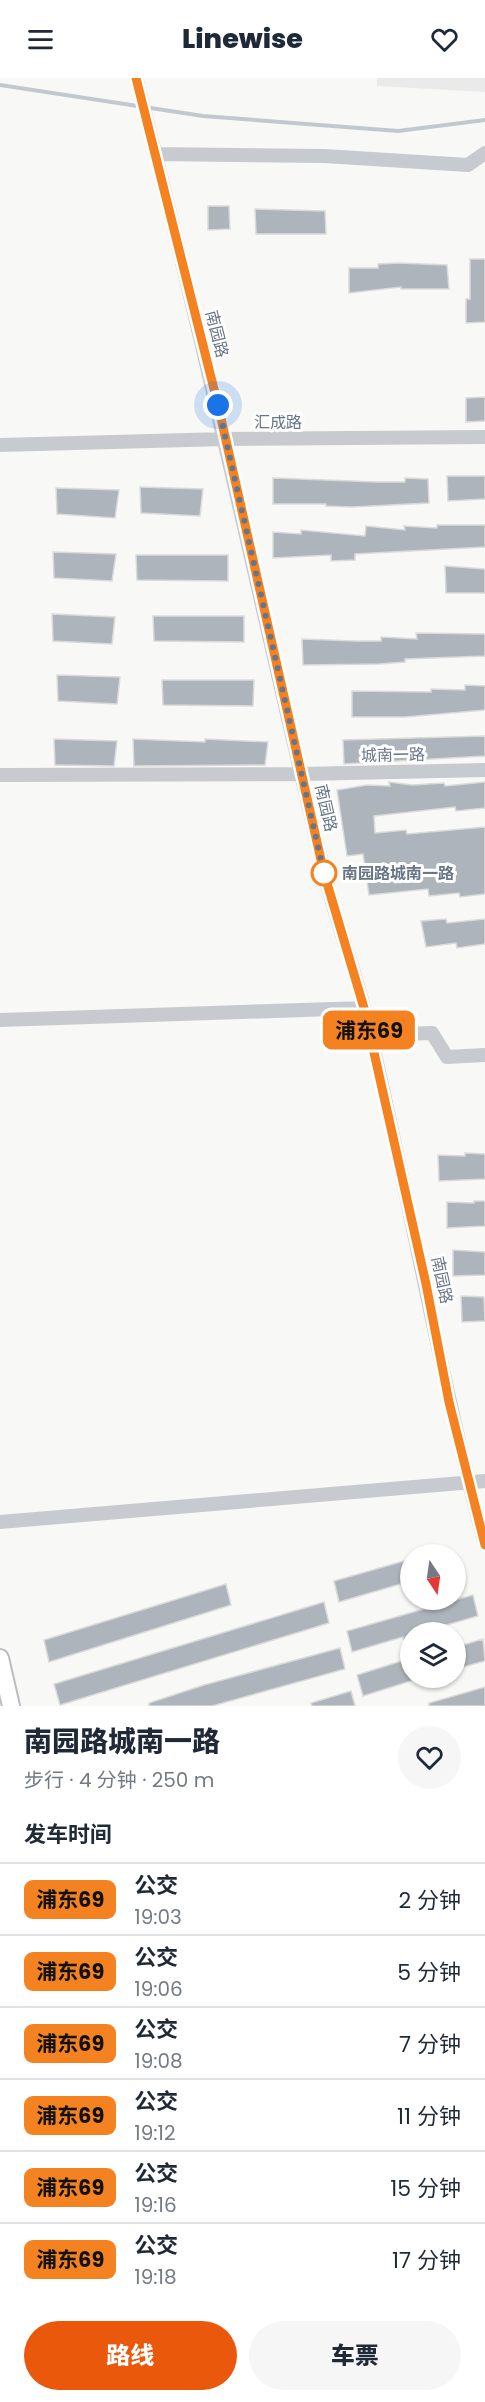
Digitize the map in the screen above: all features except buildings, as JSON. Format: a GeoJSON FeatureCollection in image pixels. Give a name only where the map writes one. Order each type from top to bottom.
{"type":"FeatureCollection","features":[{"type":"Feature","properties":{"kind":"main road"},"geometry":{"type":"LineString","coordinates":[[0,1658],[11,1706]]}},
{"type":"Feature","properties":{"kind":"street","name":"南园路"},"geometry":{"type":"LineString","coordinates":[[138,83],[225,439],[324,873],[364,1008],[468,1482],[485,1545]]}},
{"type":"Feature","properties":{"kind":"street"},"geometry":{"type":"LineString","coordinates":[[154,148],[468,165],[485,153]]}},
{"type":"Feature","properties":{"kind":"street","name":"汇成路"},"geometry":{"type":"LineString","coordinates":[[0,445],[225,439],[485,437]]}},
{"type":"Feature","properties":{"kind":"street","name":"城南一路"},"geometry":{"type":"LineString","coordinates":[[0,775],[302,774],[485,770]]}},
{"type":"Feature","properties":{"kind":"street"},"geometry":{"type":"LineString","coordinates":[[0,1020],[364,1008]]}},
{"type":"Feature","properties":{"kind":"street"},"geometry":{"type":"LineString","coordinates":[[370,1035],[432,1034],[447,1057],[485,1055]]}},
{"type":"Feature","properties":{"kind":"street"},"geometry":{"type":"LineString","coordinates":[[0,1522],[485,1481]]}},
{"type":"Feature","properties":{"kind":"shaded area"},"geometry":{"type":"Polygon","coordinates":[[[377,78],[485,78],[485,92],[377,86],[377,78]]]}},
{"type":"Feature","properties":{"kind":"waterway"},"geometry":{"type":"LineString","coordinates":[[0,85],[203,116],[398,131],[485,120]]}},
{"type":"Feature","properties":{"kind":"bus line","name":"浦东69"},"geometry":{"type":"LineString","coordinates":[[136,78],[218,405],[272,652],[324,873],[364,1008],[426,1284],[449,1402],[485,1545]]}},
{"type":"Feature","properties":{"kind":"place","name":"南园路城南一路"},"geometry":{"type":"Point","coordinates":[324,873]}},
{"type":"Feature","properties":{"kind":"route"},"geometry":{"type":"LineString","coordinates":[[218,405],[272,652],[324,873]]}}]}
